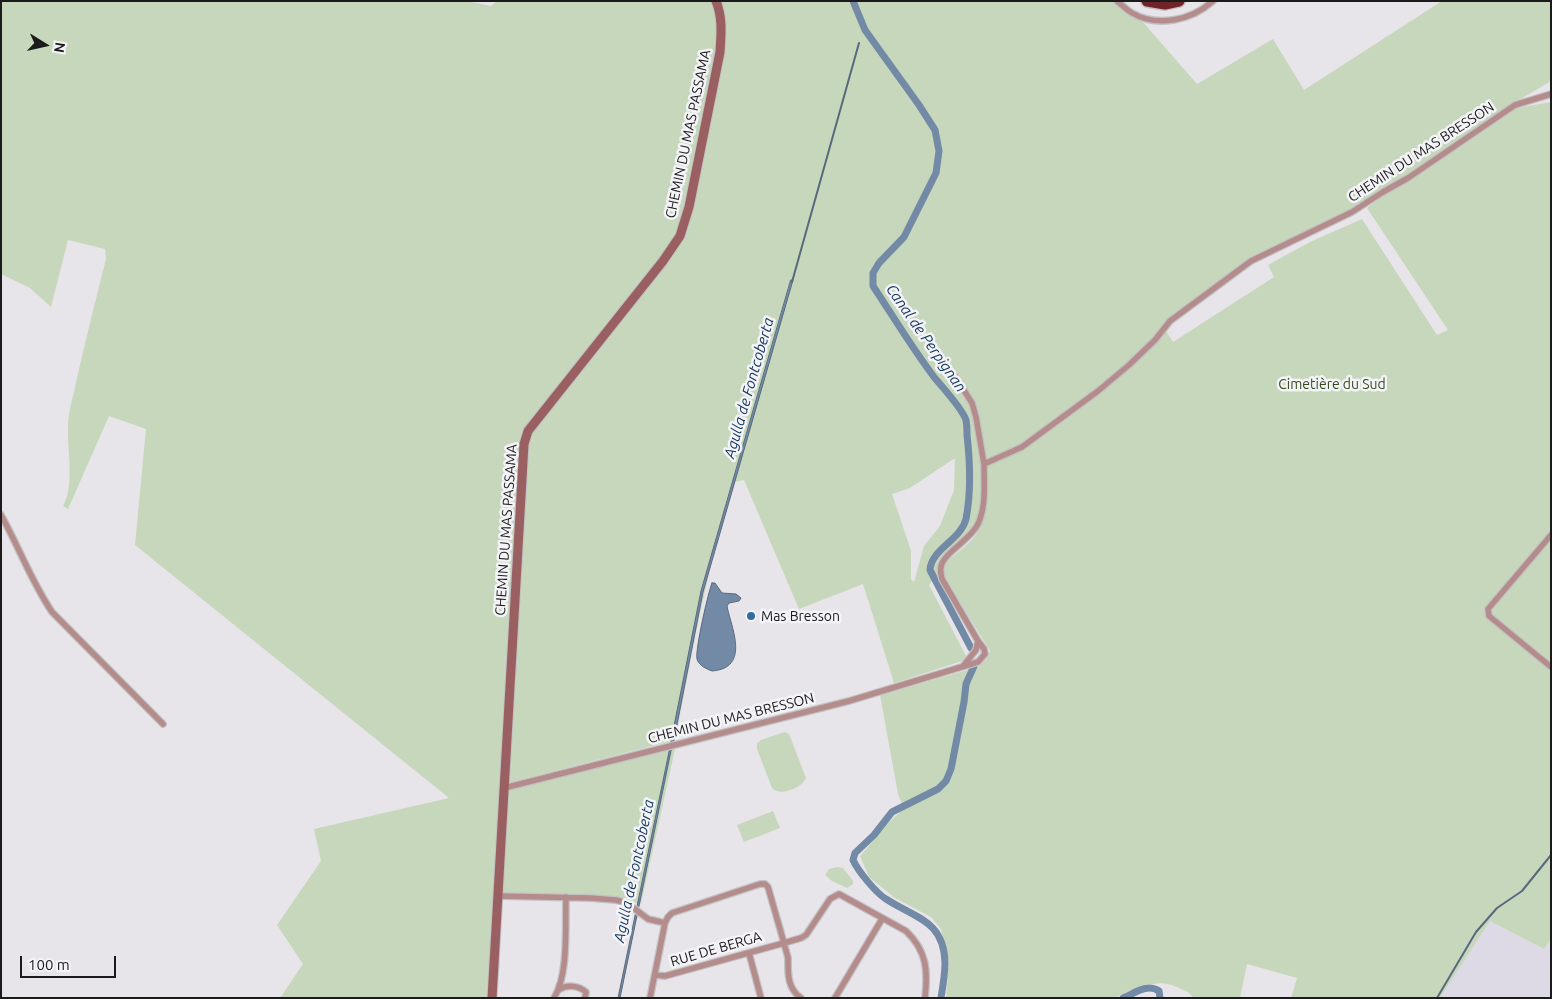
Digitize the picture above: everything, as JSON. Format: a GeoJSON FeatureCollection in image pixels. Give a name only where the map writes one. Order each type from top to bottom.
{"type":"FeatureCollection","features":[{"type":"Feature","properties":{"kind":"highway"},"geometry":{"type":"LineString","coordinates":[[1147,1],[1165,4],[1179,1]]}},
{"type":"Feature","properties":{"kind":"street","name":"CHEMIN DU MAS PASSAMA"},"geometry":{"type":"LineString","coordinates":[[492,998],[524,444],[528,431],[663,261],[680,236],[689,207],[720,52],[722,28],[716,1]]}},
{"type":"Feature","properties":{"kind":"street"},"geometry":{"type":"LineString","coordinates":[[1117,1],[1132,14],[1151,20],[1180,19],[1206,8],[1213,1]]}},
{"type":"Feature","properties":{"kind":"street","name":"CHEMIN DU MAS BRESSON"},"geometry":{"type":"LineString","coordinates":[[504,788],[849,701],[978,662],[985,654],[984,649],[942,579],[940,569],[943,561],[974,532],[980,519],[984,490],[984,464],[1022,447],[1098,391],[1130,365],[1155,340],[1170,321],[1251,261],[1352,212],[1408,178],[1515,105],[1551,94]]}},
{"type":"Feature","properties":{"kind":"street"},"geometry":{"type":"LineString","coordinates":[[955,376],[972,403],[984,464]]}},
{"type":"Feature","properties":{"kind":"street"},"geometry":{"type":"LineString","coordinates":[[1,515],[43,599],[52,612],[163,724]]}},
{"type":"Feature","properties":{"kind":"street"},"geometry":{"type":"LineString","coordinates":[[1551,535],[1488,610],[1489,616],[1551,667]]}},
{"type":"Feature","properties":{"kind":"street"},"geometry":{"type":"LineString","coordinates":[[962,667],[976,650],[978,641]]}},
{"type":"Feature","properties":{"kind":"street"},"geometry":{"type":"LineString","coordinates":[[650,998],[665,923],[672,913],[765,884],[768,887],[788,956],[788,974],[792,990],[801,998]]}},
{"type":"Feature","properties":{"kind":"street","name":"RUE DE BERGA"},"geometry":{"type":"LineString","coordinates":[[655,975],[665,976],[801,938],[806,935],[830,898],[835,895],[842,895],[882,919]]}},
{"type":"Feature","properties":{"kind":"street"},"geometry":{"type":"LineString","coordinates":[[498,896],[616,900],[627,903],[648,919],[665,923]]}},
{"type":"Feature","properties":{"kind":"street"},"geometry":{"type":"LineString","coordinates":[[554,998],[560,989],[564,966],[566,897]]}},
{"type":"Feature","properties":{"kind":"street"},"geometry":{"type":"LineString","coordinates":[[835,998],[882,919],[906,931],[920,946],[925,961],[927,980],[925,998]]}},
{"type":"Feature","properties":{"kind":"street"},"geometry":{"type":"LineString","coordinates":[[749,953],[761,998]]}},
{"type":"Feature","properties":{"kind":"street"},"geometry":{"type":"LineString","coordinates":[[560,989],[565,986],[574,986],[586,992],[585,998]]}},
{"type":"Feature","properties":{"kind":"shaded area"},"geometry":{"type":"Polygon","coordinates":[[[1490,921],[1544,949],[1551,939],[1551,998],[1440,998],[1490,921]]]}},
{"type":"Feature","properties":{"kind":"green space"},"geometry":{"type":"Polygon","coordinates":[[[1,1],[467,1],[491,6],[497,1],[713,1],[719,28],[716,52],[685,206],[677,235],[661,259],[525,429],[489,998],[280,998],[303,964],[277,925],[321,861],[314,829],[449,798],[135,545],[146,429],[109,416],[68,509],[63,506],[67,498],[70,478],[68,421],[106,259],[105,249],[68,240],[51,307],[30,288],[1,274],[1,1]]]}},
{"type":"Feature","properties":{"kind":"green space"},"geometry":{"type":"Polygon","coordinates":[[[720,1],[1113,1],[1131,16],[1142,21],[1197,84],[1273,39],[1304,90],[1442,1],[1551,1],[1551,81],[1514,103],[1407,176],[1382,189],[1351,210],[1249,259],[1168,319],[1153,338],[1128,363],[1096,389],[1021,444],[981,462],[981,497],[976,523],[968,535],[944,555],[938,567],[938,574],[929,585],[966,656],[962,661],[894,683],[863,584],[799,609],[744,480],[734,482],[710,569],[675,740],[507,783],[527,445],[531,432],[683,237],[723,53],[720,1]],[[955,458],[910,488],[892,494],[911,551],[911,579],[914,582],[924,546],[940,526],[954,490],[955,458]]]}},
{"type":"Feature","properties":{"kind":"green space","name":"Cimetière du Sud"},"geometry":{"type":"Polygon","coordinates":[[[1551,102],[1551,939],[1544,949],[1490,921],[1440,998],[1291,998],[1297,978],[1247,964],[1240,998],[1194,998],[1188,992],[1162,983],[1142,985],[1114,998],[946,998],[949,963],[941,929],[931,917],[895,898],[869,877],[860,856],[890,821],[904,809],[898,794],[880,695],[978,667],[986,660],[990,651],[945,578],[943,569],[945,563],[967,545],[981,526],[986,500],[986,466],[1024,449],[1099,393],[1131,367],[1166,331],[1173,342],[1274,277],[1268,265],[1310,242],[1362,219],[1437,335],[1448,330],[1367,208],[1385,194],[1410,181],[1517,108],[1551,102]]]}},
{"type":"Feature","properties":{"kind":"green space"},"geometry":{"type":"Polygon","coordinates":[[[785,732],[789,734],[806,778],[796,788],[780,792],[772,788],[757,749],[757,743],[785,732]]]}},
{"type":"Feature","properties":{"kind":"green space"},"geometry":{"type":"Polygon","coordinates":[[[675,749],[641,904],[612,898],[502,893],[507,790],[675,749]]]}},
{"type":"Feature","properties":{"kind":"green space"},"geometry":{"type":"Polygon","coordinates":[[[773,811],[780,828],[744,842],[737,825],[773,811]]]}},
{"type":"Feature","properties":{"kind":"green space"},"geometry":{"type":"Polygon","coordinates":[[[843,868],[853,881],[853,884],[847,888],[832,881],[825,875],[829,869],[843,868]]]}},
{"type":"Feature","properties":{"kind":"water"},"geometry":{"type":"Polygon","coordinates":[[[791,280],[793,280],[703,592],[673,745],[670,746],[701,591],[791,280]]]}},
{"type":"Feature","properties":{"kind":"water"},"geometry":{"type":"Polygon","coordinates":[[[712,583],[715,583],[722,593],[736,594],[741,598],[739,601],[729,603],[727,606],[736,645],[735,655],[731,663],[724,668],[712,671],[699,664],[697,654],[702,621],[712,583]]]}},
{"type":"Feature","properties":{"kind":"water"},"geometry":{"type":"Polygon","coordinates":[[[672,746],[620,998],[618,998],[670,747],[672,746]]]}},
{"type":"Feature","properties":{"kind":"waterway","name":"Canal de Perpignan"},"geometry":{"type":"LineString","coordinates":[[853,1],[865,30],[935,130],[939,151],[936,173],[904,237],[879,263],[873,273],[873,286],[918,355],[966,420],[970,477],[966,519],[958,533],[935,556],[930,570],[971,648]]}},
{"type":"Feature","properties":{"kind":"waterway","name":"Agulla de Fontcoberta"},"geometry":{"type":"LineString","coordinates":[[792,282],[859,43]]}},
{"type":"Feature","properties":{"kind":"waterway","name":"Canal de Perpignan"},"geometry":{"type":"LineString","coordinates":[[941,998],[945,963],[943,949],[934,929],[917,916],[877,892],[853,860],[855,853],[874,835],[892,812],[938,789],[946,781],[951,769],[966,684],[974,666]]}},
{"type":"Feature","properties":{"kind":"waterway"},"geometry":{"type":"LineString","coordinates":[[1437,998],[1476,932],[1497,908],[1522,891],[1551,855]]}},
{"type":"Feature","properties":{"kind":"waterway","name":"Canal de Perpignan"},"geometry":{"type":"LineString","coordinates":[[1123,998],[1146,988],[1159,991],[1160,998]]}},
{"type":"Feature","properties":{"kind":"place","name":"Mas Bresson"},"geometry":{"type":"Point","coordinates":[751,616]}}]}
